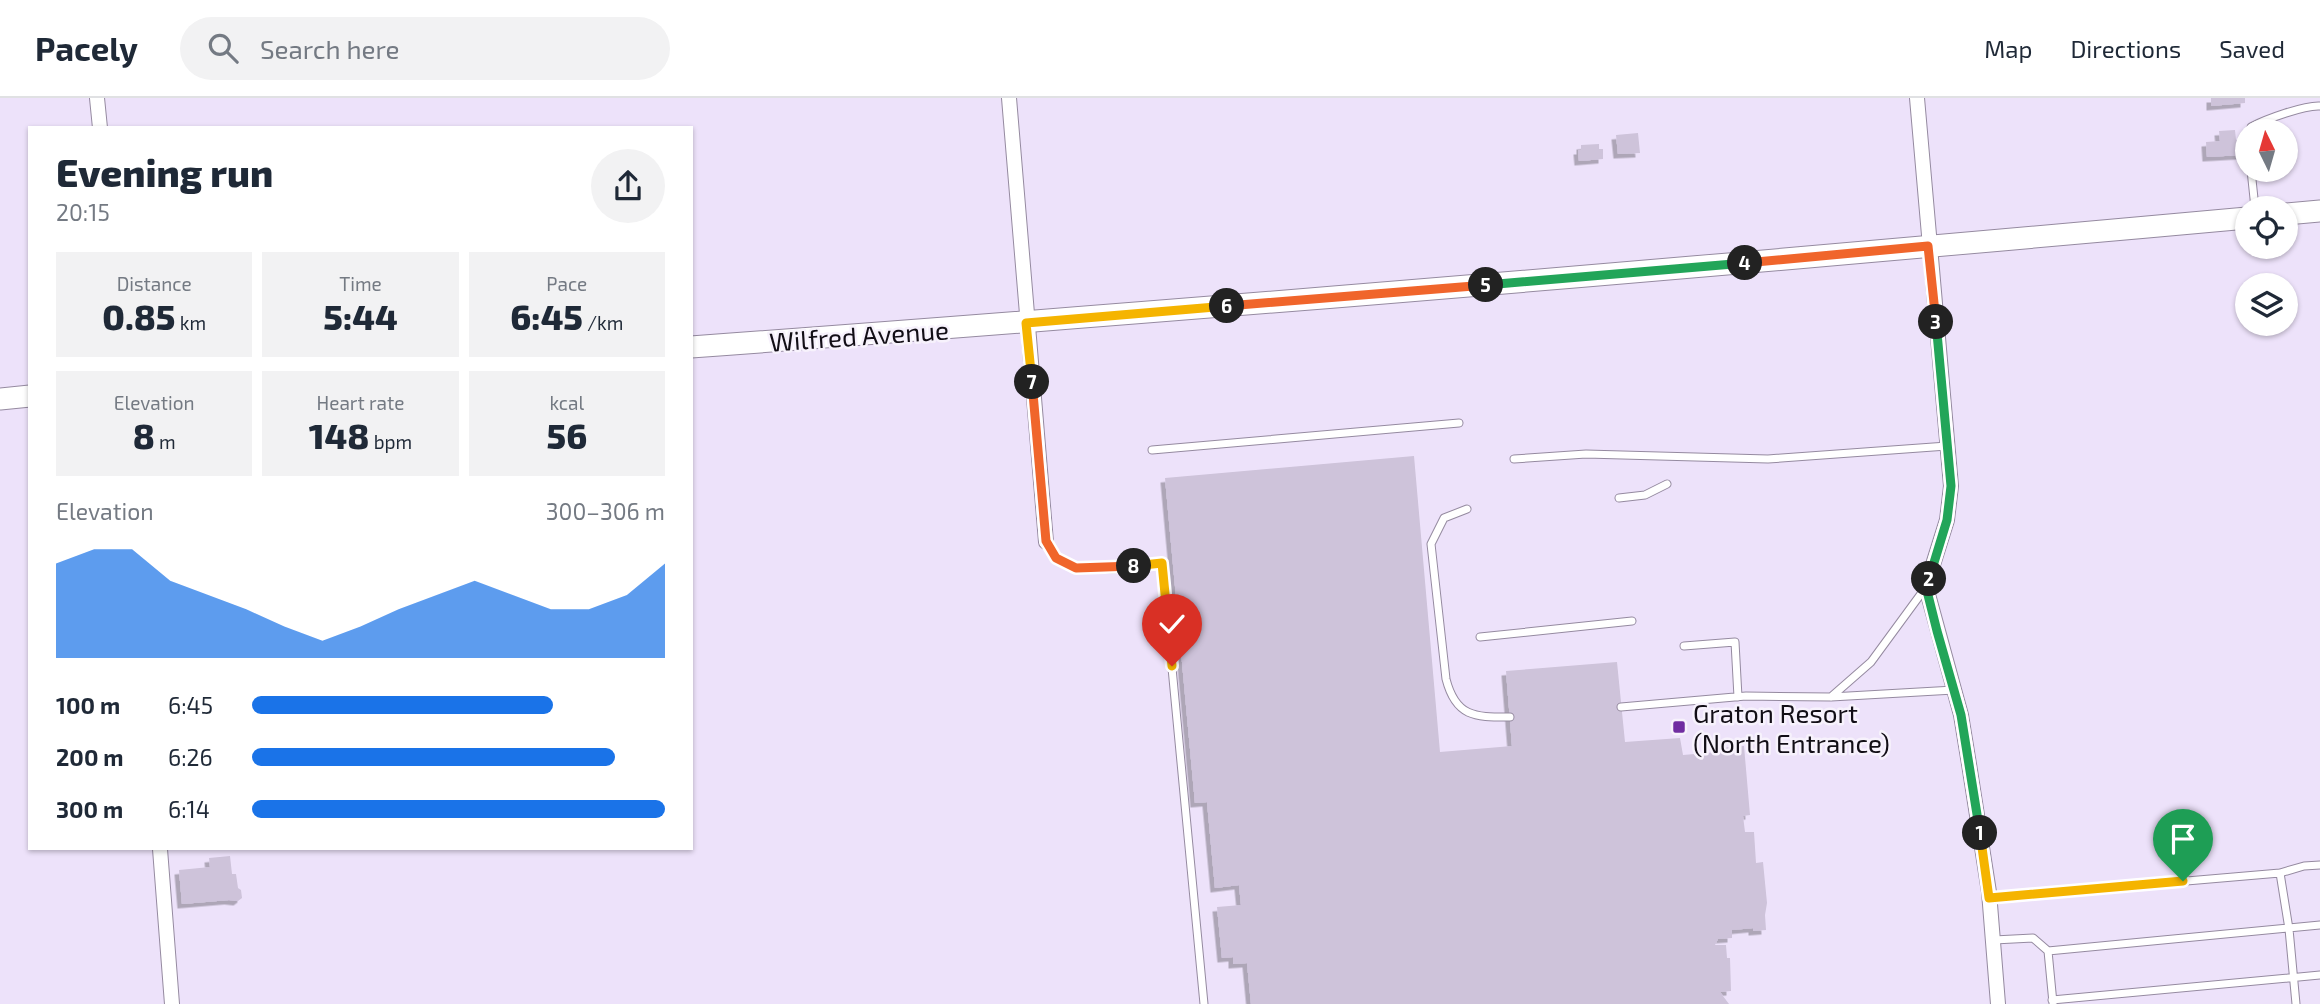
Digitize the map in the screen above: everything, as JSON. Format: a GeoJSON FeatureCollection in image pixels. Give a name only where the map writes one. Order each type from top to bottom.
{"type":"FeatureCollection","features":[{"type":"Feature","properties":{"kind":"street"},"geometry":{"type":"LineString","coordinates":[[97,98],[100,126]]}},
{"type":"Feature","properties":{"kind":"street"},"geometry":{"type":"LineString","coordinates":[[1009,98],[1046,541]]}},
{"type":"Feature","properties":{"kind":"street"},"geometry":{"type":"LineString","coordinates":[[1917,98],[1951,486],[1947,520],[1926,587],[1961,715],[1989,898],[1998,1004]]}},
{"type":"Feature","properties":{"kind":"street"},"geometry":{"type":"LineString","coordinates":[[2298,213],[2320,211]]}},
{"type":"Feature","properties":{"kind":"street","name":"Wilfred Avenue"},"geometry":{"type":"LineString","coordinates":[[693,347],[1542,281],[2235,219]]}},
{"type":"Feature","properties":{"kind":"street"},"geometry":{"type":"LineString","coordinates":[[0,398],[28,396]]}},
{"type":"Feature","properties":{"kind":"street"},"geometry":{"type":"LineString","coordinates":[[160,850],[172,1004]]}},
{"type":"Feature","properties":{"kind":"lane"},"geometry":{"type":"LineString","coordinates":[[2268,119],[2310,105],[2320,106]]}},
{"type":"Feature","properties":{"kind":"lane"},"geometry":{"type":"LineString","coordinates":[[1152,450],[1459,423]]}},
{"type":"Feature","properties":{"kind":"lane"},"geometry":{"type":"LineString","coordinates":[[1514,459],[1586,454],[1768,459],[1948,446]]}},
{"type":"Feature","properties":{"kind":"lane"},"geometry":{"type":"LineString","coordinates":[[1619,498],[1645,495],[1667,484]]}},
{"type":"Feature","properties":{"kind":"lane"},"geometry":{"type":"LineString","coordinates":[[1467,509],[1444,518],[1432,544],[1446,679],[1450,693],[1466,712],[1481,717],[1510,717]]}},
{"type":"Feature","properties":{"kind":"lane"},"geometry":{"type":"LineString","coordinates":[[1046,541],[1056,558],[1076,568],[1098,569],[1162,563],[1204,1004]]}},
{"type":"Feature","properties":{"kind":"lane"},"geometry":{"type":"LineString","coordinates":[[1830,697],[1871,662],[1926,587]]}},
{"type":"Feature","properties":{"kind":"lane"},"geometry":{"type":"LineString","coordinates":[[1480,637],[1632,621]]}},
{"type":"Feature","properties":{"kind":"lane"},"geometry":{"type":"LineString","coordinates":[[1684,646],[1735,642],[1738,697]]}},
{"type":"Feature","properties":{"kind":"lane"},"geometry":{"type":"LineString","coordinates":[[1621,707],[1738,697],[1830,697],[1954,690]]}},
{"type":"Feature","properties":{"kind":"lane"},"geometry":{"type":"LineString","coordinates":[[1989,898],[2280,873],[2304,866],[2320,865]]}},
{"type":"Feature","properties":{"kind":"lane"},"geometry":{"type":"LineString","coordinates":[[2280,873],[2289,929],[2296,1004]]}},
{"type":"Feature","properties":{"kind":"lane"},"geometry":{"type":"LineString","coordinates":[[2048,951],[2320,925]]}},
{"type":"Feature","properties":{"kind":"lane"},"geometry":{"type":"LineString","coordinates":[[1994,940],[2033,938],[2048,951],[2052,1002],[2320,975]]}},
{"type":"Feature","properties":{"kind":"building"},"geometry":{"type":"Polygon","coordinates":[[[2211,98],[2245,98],[2245,103],[2211,106],[2211,98]]]}},
{"type":"Feature","properties":{"kind":"building"},"geometry":{"type":"Polygon","coordinates":[[[2235,130],[2235,155],[2207,157],[2206,142],[2220,141],[2219,131],[2235,130]]]}},
{"type":"Feature","properties":{"kind":"building"},"geometry":{"type":"Polygon","coordinates":[[[1638,133],[1640,153],[1618,154],[1616,135],[1638,133]]]}},
{"type":"Feature","properties":{"kind":"building"},"geometry":{"type":"Polygon","coordinates":[[[1599,144],[1599,149],[1603,149],[1603,159],[1579,161],[1578,150],[1581,150],[1581,145],[1599,144]]]}},
{"type":"Feature","properties":{"kind":"building"},"geometry":{"type":"Polygon","coordinates":[[[1414,456],[1440,752],[1512,746],[1506,671],[1617,662],[1625,742],[1680,738],[1683,755],[1718,752],[1718,748],[1744,746],[1750,815],[1743,816],[1745,832],[1754,832],[1756,863],[1763,862],[1767,903],[1766,930],[1732,930],[1732,938],[1718,939],[1715,945],[1726,945],[1727,958],[1730,958],[1731,991],[1720,992],[1729,1004],[1251,1004],[1247,963],[1233,964],[1233,957],[1222,958],[1217,907],[1241,905],[1239,885],[1215,888],[1207,802],[1195,803],[1165,478],[1414,456]]]}},
{"type":"Feature","properties":{"kind":"building"},"geometry":{"type":"Polygon","coordinates":[[[230,856],[232,874],[236,874],[242,898],[238,901],[182,904],[179,870],[210,867],[209,858],[230,856]]]}},
{"type":"Feature","properties":{"kind":"place","name":"Graton Resort (North Entrance)"},"geometry":{"type":"Point","coordinates":[1679,727]}},
{"type":"Feature","properties":{"kind":"route"},"geometry":{"type":"LineString","coordinates":[[1172,666],[1162,563],[1098,569],[1076,568],[1056,558],[1046,541],[1026,323],[1928,246],[1951,486],[1947,520],[1926,587],[1961,715],[1989,898],[2183,881]]}}]}
